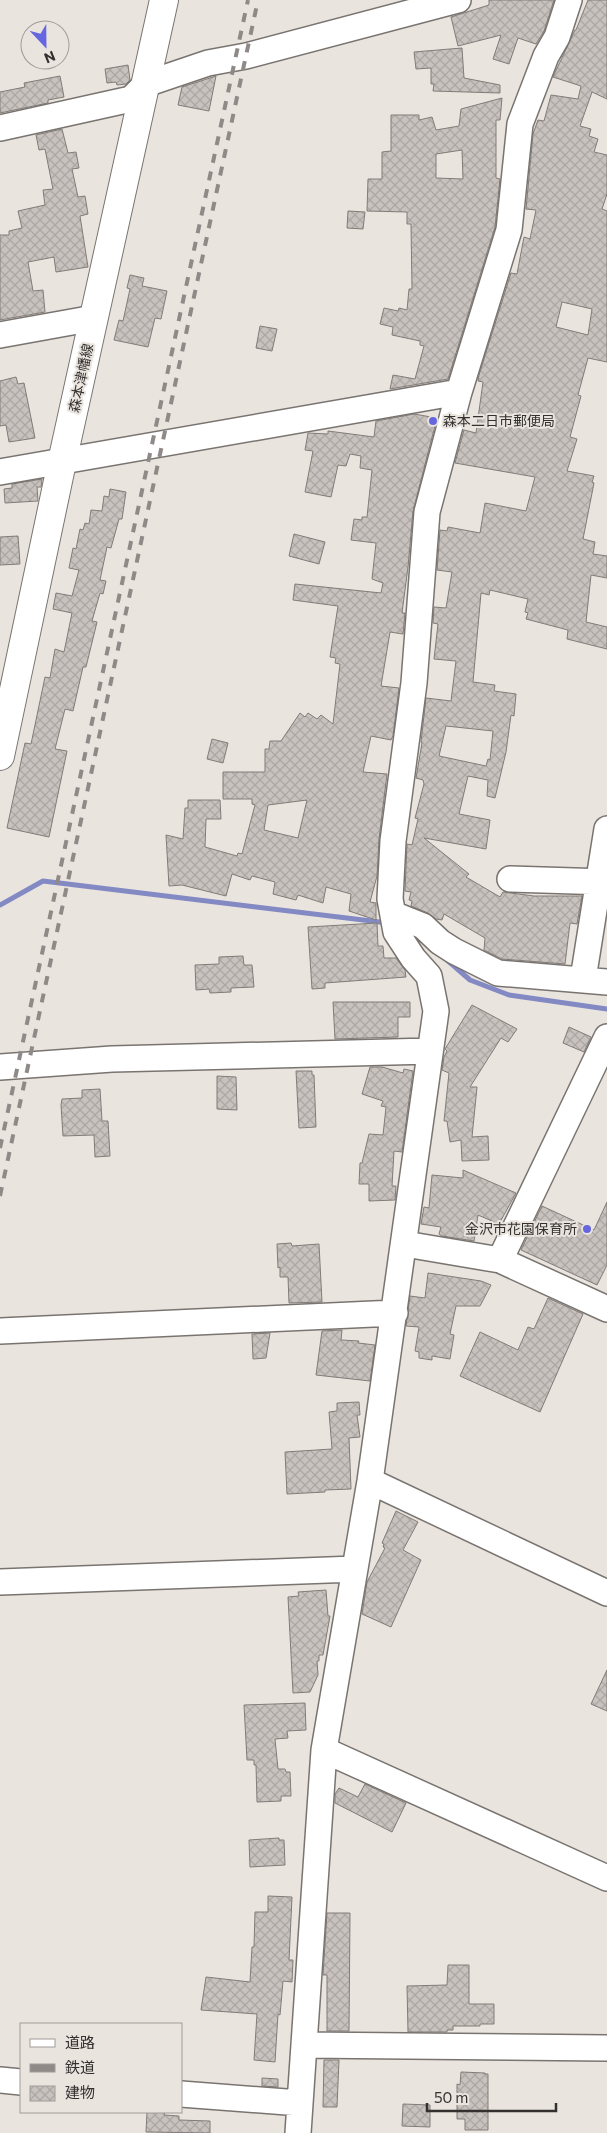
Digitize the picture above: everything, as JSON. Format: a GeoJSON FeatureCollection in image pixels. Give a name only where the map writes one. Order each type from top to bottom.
{"type":"FeatureCollection","features":[{"type":"Feature","properties":{"kind":"main road","name":"森本津幡線"},"geometry":{"type":"LineString","coordinates":[[2,741],[164,0]]}},
{"type":"Feature","properties":{"kind":"street"},"geometry":{"type":"LineString","coordinates":[[0,128],[131,99],[146,84],[208,63],[246,56],[458,0]]}},
{"type":"Feature","properties":{"kind":"street"},"geometry":{"type":"LineString","coordinates":[[569,0],[557,37],[546,56],[520,124],[509,230],[459,392],[427,512],[414,684],[394,841],[390,899],[394,922],[413,958],[498,973],[607,982]]}},
{"type":"Feature","properties":{"kind":"street"},"geometry":{"type":"LineString","coordinates":[[0,335],[94,318]]}},
{"type":"Feature","properties":{"kind":"street"},"geometry":{"type":"LineString","coordinates":[[0,472],[441,393],[459,392]]}},
{"type":"Feature","properties":{"kind":"street"},"geometry":{"type":"LineString","coordinates":[[583,979],[603,882],[607,829]]}},
{"type":"Feature","properties":{"kind":"street"},"geometry":{"type":"LineString","coordinates":[[510,879],[603,882]]}},
{"type":"Feature","properties":{"kind":"street"},"geometry":{"type":"LineString","coordinates":[[298,2133],[324,1750],[370,1481],[405,1244],[443,962],[440,942],[423,926],[394,922]]}},
{"type":"Feature","properties":{"kind":"street"},"geometry":{"type":"LineString","coordinates":[[500,1260],[607,1037]]}},
{"type":"Feature","properties":{"kind":"street"},"geometry":{"type":"LineString","coordinates":[[0,1067],[112,1059],[430,1051]]}},
{"type":"Feature","properties":{"kind":"street"},"geometry":{"type":"LineString","coordinates":[[405,1244],[500,1260],[607,1309]]}},
{"type":"Feature","properties":{"kind":"street"},"geometry":{"type":"LineString","coordinates":[[0,1331],[395,1313]]}},
{"type":"Feature","properties":{"kind":"street"},"geometry":{"type":"LineString","coordinates":[[370,1481],[607,1593]]}},
{"type":"Feature","properties":{"kind":"street"},"geometry":{"type":"LineString","coordinates":[[0,1582],[355,1569]]}},
{"type":"Feature","properties":{"kind":"street"},"geometry":{"type":"LineString","coordinates":[[324,1750],[607,1878]]}},
{"type":"Feature","properties":{"kind":"street"},"geometry":{"type":"LineString","coordinates":[[304,2044],[607,2048]]}},
{"type":"Feature","properties":{"kind":"street"},"geometry":{"type":"LineString","coordinates":[[0,2080],[20,2082]]}},
{"type":"Feature","properties":{"kind":"street"},"geometry":{"type":"LineString","coordinates":[[182,2094],[300,2104]]}},
{"type":"Feature","properties":{"kind":"building"},"geometry":{"type":"Polygon","coordinates":[[[489,0],[554,0],[544,31],[536,44],[518,38],[509,64],[493,59],[501,35],[458,46],[451,17],[489,5],[489,0]]]}},
{"type":"Feature","properties":{"kind":"building"},"geometry":{"type":"Polygon","coordinates":[[[588,0],[607,0],[607,99],[592,92],[580,126],[591,129],[589,136],[598,139],[594,152],[607,155],[607,194],[602,209],[607,211],[607,362],[588,358],[578,395],[581,396],[570,437],[577,439],[567,471],[594,476],[583,539],[595,542],[593,554],[607,556],[607,578],[591,575],[586,622],[607,627],[607,649],[567,639],[568,630],[526,619],[528,613],[525,612],[528,599],[490,590],[489,595],[481,593],[473,682],[495,685],[494,691],[516,694],[514,716],[511,715],[506,752],[495,798],[487,796],[488,780],[468,776],[459,814],[490,820],[486,849],[424,838],[469,874],[466,877],[500,897],[503,892],[534,896],[582,896],[577,924],[570,923],[565,964],[502,959],[484,950],[485,938],[444,914],[442,920],[436,919],[428,913],[411,906],[412,901],[409,900],[411,892],[405,891],[407,844],[412,845],[418,819],[415,818],[424,784],[423,780],[416,778],[422,743],[426,698],[451,701],[456,661],[434,659],[438,624],[433,623],[434,607],[446,608],[452,572],[437,570],[440,530],[447,531],[448,527],[480,533],[485,503],[526,511],[535,477],[455,463],[464,430],[476,433],[483,382],[478,381],[479,375],[511,273],[517,274],[524,237],[530,239],[536,210],[526,209],[533,134],[538,120],[544,121],[551,95],[578,99],[581,86],[553,77],[588,0]],[[562,302],[556,327],[588,335],[592,309],[562,302]],[[446,726],[439,756],[486,766],[488,759],[490,760],[493,731],[446,726]]]}},
{"type":"Feature","properties":{"kind":"building"},"geometry":{"type":"Polygon","coordinates":[[[462,48],[464,78],[500,85],[500,93],[433,91],[434,84],[431,84],[431,68],[416,69],[414,52],[462,48]]]}},
{"type":"Feature","properties":{"kind":"building"},"geometry":{"type":"Polygon","coordinates":[[[128,65],[130,80],[126,84],[107,83],[105,69],[128,65]]]}},
{"type":"Feature","properties":{"kind":"building"},"geometry":{"type":"Polygon","coordinates":[[[60,76],[64,97],[48,100],[48,103],[0,113],[0,92],[25,87],[24,83],[60,76]]]}},
{"type":"Feature","properties":{"kind":"building"},"geometry":{"type":"Polygon","coordinates":[[[216,76],[209,111],[178,105],[182,87],[216,76]]]}},
{"type":"Feature","properties":{"kind":"building"},"geometry":{"type":"Polygon","coordinates":[[[502,98],[500,120],[496,120],[496,178],[500,179],[495,227],[448,379],[390,389],[393,375],[415,379],[424,346],[420,345],[420,341],[392,335],[393,327],[380,324],[384,308],[398,311],[399,308],[407,310],[409,289],[412,289],[411,224],[407,224],[407,212],[367,211],[368,179],[382,179],[382,152],[391,151],[391,115],[419,115],[419,120],[432,117],[436,130],[459,126],[461,109],[502,98]],[[462,150],[436,154],[436,178],[463,179],[462,150]]]}},
{"type":"Feature","properties":{"kind":"building"},"geometry":{"type":"Polygon","coordinates":[[[62,129],[68,153],[76,152],[79,168],[72,169],[78,197],[85,196],[88,214],[80,216],[88,267],[56,272],[54,257],[28,262],[33,291],[43,290],[45,312],[0,320],[0,235],[9,235],[9,231],[22,228],[18,211],[45,205],[43,190],[53,189],[45,149],[39,150],[36,135],[62,129]]]}},
{"type":"Feature","properties":{"kind":"building"},"geometry":{"type":"Polygon","coordinates":[[[348,211],[365,212],[363,229],[347,228],[348,211]]]}},
{"type":"Feature","properties":{"kind":"building"},"geometry":{"type":"Polygon","coordinates":[[[130,275],[144,278],[142,286],[167,291],[161,319],[155,318],[148,347],[114,340],[119,320],[123,321],[130,289],[127,288],[130,275]]]}},
{"type":"Feature","properties":{"kind":"building"},"geometry":{"type":"Polygon","coordinates":[[[260,326],[277,329],[272,351],[256,348],[260,326]]]}},
{"type":"Feature","properties":{"kind":"building"},"geometry":{"type":"Polygon","coordinates":[[[16,377],[18,384],[24,383],[35,438],[9,442],[6,425],[0,426],[0,381],[16,377]]]}},
{"type":"Feature","properties":{"kind":"building"},"geometry":{"type":"Polygon","coordinates":[[[414,414],[437,418],[413,511],[402,613],[405,613],[403,634],[390,632],[381,686],[399,688],[393,736],[391,740],[371,736],[363,772],[387,774],[379,839],[377,876],[370,902],[376,903],[376,920],[349,911],[351,894],[326,887],[323,903],[298,895],[296,900],[273,894],[275,882],[252,876],[250,880],[232,874],[226,896],[182,885],[169,886],[166,835],[183,839],[185,808],[188,808],[188,800],[220,800],[221,819],[206,819],[205,847],[237,856],[238,853],[242,854],[255,805],[252,804],[252,799],[223,799],[223,772],[265,772],[265,749],[269,749],[270,741],[281,741],[300,713],[305,717],[308,713],[317,719],[321,715],[333,724],[340,664],[335,663],[336,658],[330,657],[338,606],[293,600],[295,584],[381,593],[383,583],[372,579],[376,543],[351,540],[354,519],[362,520],[362,517],[367,517],[372,470],[360,468],[361,456],[350,454],[346,466],[338,465],[331,497],[305,492],[313,451],[305,450],[308,433],[328,434],[328,431],[374,437],[376,421],[414,414]],[[307,800],[268,805],[264,830],[298,838],[307,800]]]}},
{"type":"Feature","properties":{"kind":"building"},"geometry":{"type":"Polygon","coordinates":[[[42,479],[41,487],[37,487],[38,501],[5,503],[4,489],[12,488],[12,484],[42,479]]]}},
{"type":"Feature","properties":{"kind":"building"},"geometry":{"type":"Polygon","coordinates":[[[110,489],[126,492],[122,519],[119,519],[111,548],[107,547],[100,580],[106,581],[103,594],[100,593],[92,621],[97,622],[86,667],[83,667],[73,711],[65,709],[55,749],[67,751],[49,837],[7,828],[25,743],[31,744],[45,677],[50,678],[55,649],[64,652],[72,613],[53,609],[56,593],[72,596],[79,570],[69,568],[73,548],[76,549],[80,529],[83,530],[85,523],[89,524],[91,510],[102,511],[104,496],[109,497],[110,489]]]}},
{"type":"Feature","properties":{"kind":"building"},"geometry":{"type":"Polygon","coordinates":[[[294,534],[325,542],[319,564],[289,556],[294,534]]]}},
{"type":"Feature","properties":{"kind":"building"},"geometry":{"type":"Polygon","coordinates":[[[18,536],[20,564],[0,565],[0,537],[18,536]]]}},
{"type":"Feature","properties":{"kind":"building"},"geometry":{"type":"Polygon","coordinates":[[[212,739],[228,743],[223,763],[207,759],[212,739]]]}},
{"type":"Feature","properties":{"kind":"building"},"geometry":{"type":"Polygon","coordinates":[[[377,923],[378,946],[383,946],[384,958],[396,958],[405,970],[406,977],[325,983],[325,988],[312,989],[308,927],[377,923]]]}},
{"type":"Feature","properties":{"kind":"building"},"geometry":{"type":"Polygon","coordinates":[[[243,956],[244,965],[252,965],[254,987],[231,988],[231,992],[210,993],[209,989],[196,990],[195,965],[219,964],[219,957],[243,956]]]}},
{"type":"Feature","properties":{"kind":"building"},"geometry":{"type":"Polygon","coordinates":[[[333,1002],[410,1002],[410,1017],[398,1017],[398,1037],[335,1039],[333,1002]]]}},
{"type":"Feature","properties":{"kind":"building"},"geometry":{"type":"Polygon","coordinates":[[[472,1005],[517,1029],[508,1042],[501,1038],[470,1087],[477,1087],[472,1137],[488,1136],[489,1160],[462,1161],[461,1140],[450,1142],[447,1121],[444,1121],[449,1073],[442,1070],[447,1051],[445,1049],[472,1005]]]}},
{"type":"Feature","properties":{"kind":"building"},"geometry":{"type":"Polygon","coordinates":[[[569,1027],[591,1037],[584,1052],[563,1043],[569,1027]]]}},
{"type":"Feature","properties":{"kind":"building"},"geometry":{"type":"Polygon","coordinates":[[[370,1067],[382,1067],[403,1073],[404,1069],[413,1071],[402,1152],[394,1151],[392,1186],[396,1186],[395,1200],[369,1201],[369,1184],[359,1184],[360,1163],[362,1163],[369,1134],[383,1135],[386,1107],[381,1106],[383,1101],[362,1094],[370,1067]]]}},
{"type":"Feature","properties":{"kind":"building"},"geometry":{"type":"Polygon","coordinates":[[[296,1071],[312,1071],[312,1075],[314,1075],[316,1127],[299,1128],[296,1071]]]}},
{"type":"Feature","properties":{"kind":"building"},"geometry":{"type":"Polygon","coordinates":[[[217,1076],[236,1077],[237,1110],[217,1109],[217,1076]]]}},
{"type":"Feature","properties":{"kind":"building"},"geometry":{"type":"Polygon","coordinates":[[[100,1089],[102,1121],[108,1121],[110,1156],[95,1157],[94,1135],[63,1136],[61,1105],[62,1099],[82,1098],[82,1090],[100,1089]]]}},
{"type":"Feature","properties":{"kind":"building"},"geometry":{"type":"Polygon","coordinates":[[[463,1170],[516,1193],[499,1224],[478,1215],[474,1241],[442,1236],[439,1234],[441,1227],[421,1224],[424,1207],[429,1208],[432,1175],[463,1178],[463,1170]]]}},
{"type":"Feature","properties":{"kind":"building"},"geometry":{"type":"Polygon","coordinates":[[[607,1202],[607,1265],[597,1285],[521,1250],[542,1206],[594,1230],[607,1202]]]}},
{"type":"Feature","properties":{"kind":"building"},"geometry":{"type":"Polygon","coordinates":[[[291,1243],[292,1246],[319,1244],[322,1302],[289,1303],[288,1277],[280,1277],[277,1244],[291,1243]]]}},
{"type":"Feature","properties":{"kind":"building"},"geometry":{"type":"Polygon","coordinates":[[[428,1273],[481,1281],[491,1285],[480,1306],[456,1306],[450,1334],[454,1335],[450,1359],[432,1356],[432,1360],[419,1358],[419,1352],[415,1351],[419,1327],[406,1326],[410,1296],[425,1298],[428,1273]]]}},
{"type":"Feature","properties":{"kind":"building"},"geometry":{"type":"Polygon","coordinates":[[[548,1298],[583,1314],[540,1412],[460,1376],[480,1332],[518,1350],[528,1327],[534,1329],[548,1298]]]}},
{"type":"Feature","properties":{"kind":"building"},"geometry":{"type":"Polygon","coordinates":[[[342,1330],[341,1340],[359,1341],[358,1343],[375,1345],[370,1381],[316,1375],[322,1331],[342,1330]]]}},
{"type":"Feature","properties":{"kind":"building"},"geometry":{"type":"Polygon","coordinates":[[[270,1333],[266,1358],[253,1359],[252,1334],[270,1333]]]}},
{"type":"Feature","properties":{"kind":"building"},"geometry":{"type":"Polygon","coordinates":[[[359,1402],[360,1415],[357,1415],[360,1437],[349,1438],[351,1489],[287,1494],[285,1452],[332,1449],[329,1412],[337,1411],[337,1403],[359,1402]]]}},
{"type":"Feature","properties":{"kind":"building"},"geometry":{"type":"Polygon","coordinates":[[[396,1511],[418,1522],[403,1550],[421,1560],[391,1627],[362,1614],[367,1582],[385,1548],[382,1543],[396,1511]]]}},
{"type":"Feature","properties":{"kind":"building"},"geometry":{"type":"Polygon","coordinates":[[[326,1590],[328,1616],[330,1616],[323,1655],[319,1655],[319,1661],[317,1661],[318,1675],[310,1692],[293,1693],[288,1597],[299,1596],[298,1592],[326,1590]]]}},
{"type":"Feature","properties":{"kind":"building"},"geometry":{"type":"Polygon","coordinates":[[[607,1670],[607,1711],[591,1704],[607,1670]]]}},
{"type":"Feature","properties":{"kind":"building"},"geometry":{"type":"Polygon","coordinates":[[[305,1703],[306,1730],[287,1731],[288,1738],[275,1739],[278,1769],[285,1769],[286,1772],[290,1772],[291,1796],[281,1796],[281,1801],[257,1802],[256,1765],[254,1765],[254,1760],[247,1760],[244,1705],[305,1703]]]}},
{"type":"Feature","properties":{"kind":"building"},"geometry":{"type":"Polygon","coordinates":[[[365,1784],[406,1803],[392,1832],[335,1803],[335,1794],[339,1788],[358,1797],[365,1784]]]}},
{"type":"Feature","properties":{"kind":"building"},"geometry":{"type":"Polygon","coordinates":[[[279,1838],[279,1840],[284,1840],[285,1865],[250,1867],[249,1840],[279,1838]]]}},
{"type":"Feature","properties":{"kind":"building"},"geometry":{"type":"Polygon","coordinates":[[[268,1896],[292,1897],[289,1960],[293,1960],[292,1982],[283,1981],[280,2015],[278,2014],[275,2062],[254,2060],[257,2014],[201,2010],[206,1977],[250,1982],[255,1912],[268,1912],[268,1896]]]}},
{"type":"Feature","properties":{"kind":"building"},"geometry":{"type":"Polygon","coordinates":[[[327,1913],[350,1913],[349,2031],[327,2031],[327,1975],[323,1975],[327,1913]]]}},
{"type":"Feature","properties":{"kind":"building"},"geometry":{"type":"Polygon","coordinates":[[[448,1965],[469,1965],[469,2004],[494,2004],[494,2024],[453,2026],[453,2030],[447,2030],[447,2032],[408,2032],[407,1986],[447,1985],[448,1965]]]}},
{"type":"Feature","properties":{"kind":"building"},"geometry":{"type":"Polygon","coordinates":[[[324,2060],[339,2060],[337,2107],[323,2107],[324,2060]]]}},
{"type":"Feature","properties":{"kind":"building"},"geometry":{"type":"Polygon","coordinates":[[[461,2072],[488,2074],[488,2130],[465,2130],[465,2119],[457,2119],[457,2084],[460,2085],[461,2072]]]}},
{"type":"Feature","properties":{"kind":"building"},"geometry":{"type":"Polygon","coordinates":[[[262,2078],[278,2079],[278,2087],[262,2086],[262,2078]]]}},
{"type":"Feature","properties":{"kind":"building"},"geometry":{"type":"Polygon","coordinates":[[[403,2104],[430,2105],[430,2127],[402,2126],[403,2104]]]}},
{"type":"Feature","properties":{"kind":"building"},"geometry":{"type":"Polygon","coordinates":[[[147,2113],[165,2113],[164,2115],[179,2116],[179,2120],[210,2121],[210,2133],[146,2132],[147,2113]]]}},
{"type":"Feature","properties":{"kind":"waterway"},"geometry":{"type":"LineString","coordinates":[[0,905],[43,881],[388,923]]}},
{"type":"Feature","properties":{"kind":"waterway"},"geometry":{"type":"LineString","coordinates":[[447,960],[470,980],[509,995],[607,1009]]}},
{"type":"Feature","properties":{"kind":"railway"},"geometry":{"type":"LineString","coordinates":[[0,1148],[248,0]]}},
{"type":"Feature","properties":{"kind":"railway"},"geometry":{"type":"LineString","coordinates":[[0,1196],[258,0]]}},
{"type":"Feature","properties":{"kind":"place","name":"森本二日市郵便局"},"geometry":{"type":"Point","coordinates":[433,421]}},
{"type":"Feature","properties":{"kind":"place","name":"金沢市花園保育所"},"geometry":{"type":"Point","coordinates":[587,1229]}}]}
